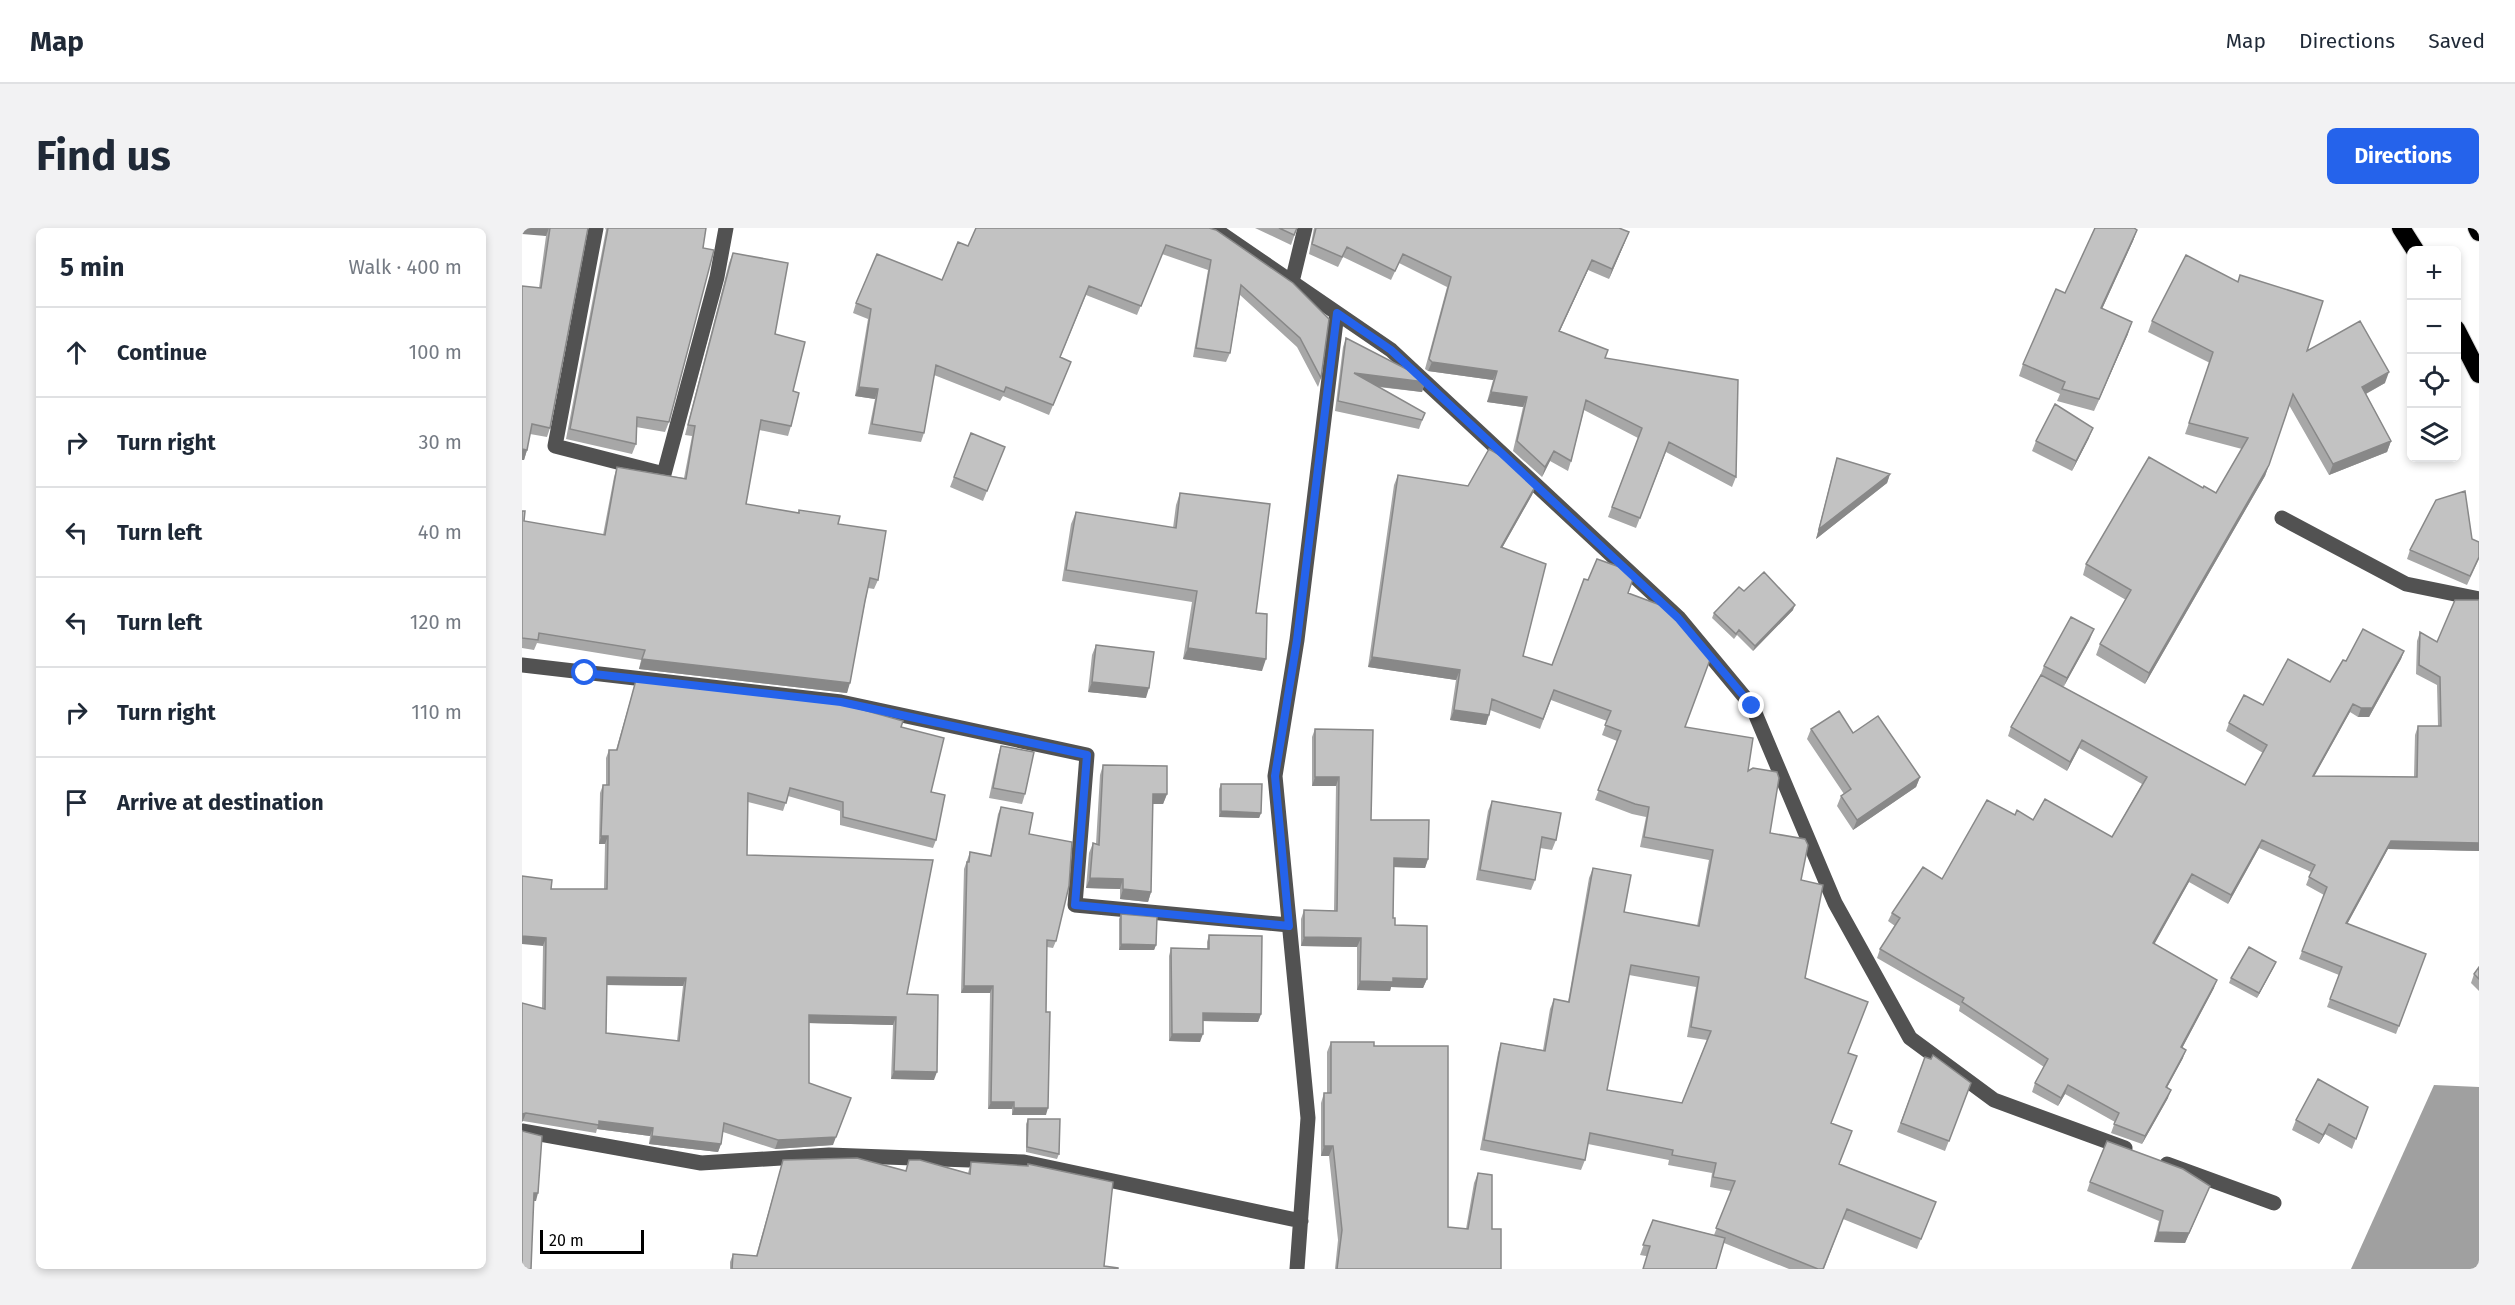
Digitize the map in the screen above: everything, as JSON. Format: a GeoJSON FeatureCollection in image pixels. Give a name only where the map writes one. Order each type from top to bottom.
{"type":"FeatureCollection","features":[{"type":"Feature","properties":{"kind":"highway"},"geometry":{"type":"LineString","coordinates":[[2401,228],[2412,246]]}},
{"type":"Feature","properties":{"kind":"highway"},"geometry":{"type":"LineString","coordinates":[[2476,228],[2479,232]]}},
{"type":"Feature","properties":{"kind":"highway"},"geometry":{"type":"LineString","coordinates":[[2461,337],[2479,374]]}},
{"type":"Feature","properties":{"kind":"street"},"geometry":{"type":"LineString","coordinates":[[596,228],[555,446],[664,474],[717,277],[726,228]]}},
{"type":"Feature","properties":{"kind":"street"},"geometry":{"type":"LineString","coordinates":[[1213,228],[1391,350],[1678,618],[1752,706],[1835,903],[1910,1038],[1994,1100],[2274,1203]]}},
{"type":"Feature","properties":{"kind":"street"},"geometry":{"type":"LineString","coordinates":[[1292,282],[1305,228]]}},
{"type":"Feature","properties":{"kind":"street"},"geometry":{"type":"LineString","coordinates":[[1297,1269],[1308,1118],[1275,776],[1297,640],[1337,313]]}},
{"type":"Feature","properties":{"kind":"street"},"geometry":{"type":"LineString","coordinates":[[2282,518],[2406,584],[2479,599]]}},
{"type":"Feature","properties":{"kind":"street"},"geometry":{"type":"LineString","coordinates":[[522,665],[841,702],[1087,755],[1075,905],[1289,926]]}},
{"type":"Feature","properties":{"kind":"street"},"geometry":{"type":"LineString","coordinates":[[522,1131],[701,1163],[829,1155],[1024,1162],[1300,1221]]}},
{"type":"Feature","properties":{"kind":"shaded area"},"geometry":{"type":"Polygon","coordinates":[[[2434,1085],[2479,1087],[2479,1269],[2351,1269],[2434,1085]]]}},
{"type":"Feature","properties":{"kind":"building"},"geometry":{"type":"Polygon","coordinates":[[[550,228],[588,228],[550,428],[532,424],[527,450],[522,449],[522,286],[541,288],[550,228]]]}},
{"type":"Feature","properties":{"kind":"building"},"geometry":{"type":"Polygon","coordinates":[[[608,228],[706,228],[703,248],[714,250],[669,422],[637,417],[636,444],[570,429],[608,228]]]}},
{"type":"Feature","properties":{"kind":"building"},"geometry":{"type":"Polygon","coordinates":[[[976,228],[1209,228],[1216,230],[1293,283],[1329,319],[1321,378],[1300,338],[1241,285],[1230,353],[1196,348],[1211,260],[1166,245],[1141,306],[1089,286],[1060,357],[1071,362],[1053,405],[1006,387],[1004,392],[936,365],[924,433],[872,424],[878,389],[859,387],[871,309],[856,303],[877,254],[942,280],[958,242],[968,246],[976,228]]]}},
{"type":"Feature","properties":{"kind":"building"},"geometry":{"type":"Polygon","coordinates":[[[1279,228],[1297,228],[1294,235],[1279,228]]]}},
{"type":"Feature","properties":{"kind":"building"},"geometry":{"type":"Polygon","coordinates":[[[1316,228],[1619,228],[1629,232],[1612,269],[1592,260],[1559,331],[1608,350],[1605,358],[1738,380],[1736,477],[1669,442],[1640,518],[1612,507],[1642,428],[1586,400],[1571,461],[1554,451],[1545,467],[1517,441],[1527,397],[1491,392],[1497,371],[1432,362],[1429,359],[1451,277],[1403,254],[1395,271],[1347,247],[1342,257],[1312,244],[1316,228]]]}},
{"type":"Feature","properties":{"kind":"building"},"geometry":{"type":"Polygon","coordinates":[[[2095,228],[2134,228],[2137,230],[2101,308],[2132,322],[2099,399],[2062,389],[2065,382],[2023,364],[2056,289],[2065,293],[2095,228]]]}},
{"type":"Feature","properties":{"kind":"building"},"geometry":{"type":"Polygon","coordinates":[[[733,253],[788,263],[775,334],[805,342],[793,391],[799,393],[791,426],[761,420],[746,504],[799,513],[799,510],[840,516],[838,524],[886,531],[878,580],[870,578],[850,683],[642,659],[645,650],[539,633],[538,640],[522,638],[522,511],[525,511],[524,521],[605,535],[617,467],[686,479],[695,426],[688,425],[733,253]]]}},
{"type":"Feature","properties":{"kind":"building"},"geometry":{"type":"Polygon","coordinates":[[[2186,255],[2238,282],[2240,275],[2323,301],[2307,351],[2360,321],[2389,372],[2362,387],[2391,441],[2333,464],[2293,394],[2269,465],[2149,673],[2100,644],[2131,590],[2086,564],[2149,457],[2216,493],[2248,438],[2189,423],[2213,352],[2152,321],[2186,255]]]}},
{"type":"Feature","properties":{"kind":"building"},"geometry":{"type":"Polygon","coordinates":[[[1346,338],[1418,375],[1425,382],[1354,373],[1425,413],[1422,420],[1338,401],[1346,338]]]}},
{"type":"Feature","properties":{"kind":"building"},"geometry":{"type":"Polygon","coordinates":[[[2055,404],[2093,428],[2076,461],[2036,441],[2055,404]]]}},
{"type":"Feature","properties":{"kind":"building"},"geometry":{"type":"Polygon","coordinates":[[[971,433],[1005,447],[987,491],[954,477],[971,433]]]}},
{"type":"Feature","properties":{"kind":"building"},"geometry":{"type":"Polygon","coordinates":[[[1489,449],[1510,461],[1536,485],[1501,547],[1546,564],[1523,656],[1552,665],[1584,579],[1588,580],[1597,559],[1628,570],[1634,576],[1628,593],[1668,608],[1711,657],[1685,727],[1753,738],[1748,771],[1753,768],[1777,772],[1779,778],[1770,833],[1805,839],[1808,845],[1801,880],[1823,885],[1805,978],[1868,1002],[1848,1053],[1857,1056],[1831,1123],[1852,1131],[1839,1164],[1936,1202],[1921,1239],[1847,1209],[1823,1269],[1818,1269],[1716,1228],[1735,1181],[1713,1177],[1716,1163],[1672,1155],[1673,1150],[1590,1133],[1585,1160],[1484,1140],[1501,1043],[1545,1051],[1554,999],[1569,1002],[1593,868],[1631,875],[1624,912],[1699,926],[1713,850],[1644,837],[1649,807],[1598,790],[1621,731],[1605,725],[1611,711],[1554,690],[1543,719],[1492,699],[1489,715],[1454,710],[1460,670],[1372,657],[1398,475],[1468,486],[1489,449]],[[1631,965],[1607,1090],[1682,1103],[1711,1031],[1691,1027],[1699,977],[1631,965]]]}},
{"type":"Feature","properties":{"kind":"building"},"geometry":{"type":"Polygon","coordinates":[[[1837,458],[1890,474],[1819,529],[1837,458]]]}},
{"type":"Feature","properties":{"kind":"building"},"geometry":{"type":"Polygon","coordinates":[[[2465,491],[2472,539],[2479,542],[2479,557],[2470,576],[2410,550],[2436,500],[2465,491]]]}},
{"type":"Feature","properties":{"kind":"building"},"geometry":{"type":"Polygon","coordinates":[[[1180,493],[1270,504],[1256,613],[1267,614],[1266,659],[1188,648],[1197,591],[1066,570],[1076,512],[1176,528],[1180,493]]]}},
{"type":"Feature","properties":{"kind":"building"},"geometry":{"type":"Polygon","coordinates":[[[1764,572],[1795,605],[1755,646],[1739,630],[1736,634],[1714,613],[1739,587],[1744,591],[1764,572]]]}},
{"type":"Feature","properties":{"kind":"building"},"geometry":{"type":"Polygon","coordinates":[[[2455,600],[2479,600],[2479,843],[2391,841],[2346,923],[2426,954],[2399,1026],[2330,999],[2342,967],[2302,951],[2327,887],[2309,877],[2315,865],[2262,840],[2231,895],[2192,874],[2153,943],[2217,980],[2181,1047],[2186,1050],[2166,1087],[2171,1090],[2145,1136],[2114,1124],[2119,1113],[2068,1085],[2061,1098],[2035,1083],[2048,1059],[1962,1002],[1964,998],[1880,949],[1900,918],[1892,913],[1923,867],[1942,879],[1987,800],[2015,815],[2017,810],[2033,820],[2045,799],[2112,837],[2147,777],[2082,740],[2070,762],[2011,727],[2041,675],[2245,785],[2267,745],[2229,723],[2244,695],[2263,705],[2288,659],[2330,682],[2343,660],[2346,661],[2363,629],[2404,651],[2372,708],[2361,708],[2353,704],[2313,776],[2417,777],[2418,726],[2441,726],[2440,677],[2419,665],[2420,632],[2437,642],[2455,600]]]}},
{"type":"Feature","properties":{"kind":"building"},"geometry":{"type":"Polygon","coordinates":[[[2071,617],[2094,629],[2067,678],[2044,666],[2071,617]]]}},
{"type":"Feature","properties":{"kind":"building"},"geometry":{"type":"Polygon","coordinates":[[[1096,645],[1154,652],[1149,688],[1092,682],[1096,645]]]}},
{"type":"Feature","properties":{"kind":"building"},"geometry":{"type":"Polygon","coordinates":[[[636,680],[842,704],[903,721],[901,727],[944,738],[931,792],[945,795],[936,840],[843,817],[843,802],[790,788],[786,803],[748,793],[747,855],[933,860],[907,994],[938,995],[937,1072],[894,1071],[896,1017],[809,1015],[809,1083],[851,1098],[836,1137],[778,1140],[724,1123],[721,1144],[652,1136],[653,1128],[599,1121],[599,1125],[522,1114],[522,1003],[545,1009],[546,938],[522,936],[522,876],[552,880],[551,889],[607,889],[608,836],[601,836],[603,785],[609,785],[609,750],[617,750],[636,680]],[[607,977],[606,1033],[679,1041],[686,978],[607,977]]]}},
{"type":"Feature","properties":{"kind":"building"},"geometry":{"type":"Polygon","coordinates":[[[1839,711],[1853,733],[1878,716],[1920,777],[1857,820],[1841,796],[1851,789],[1811,729],[1839,711]]]}},
{"type":"Feature","properties":{"kind":"building"},"geometry":{"type":"Polygon","coordinates":[[[1315,729],[1373,730],[1371,820],[1429,820],[1428,859],[1394,858],[1393,918],[1395,918],[1395,925],[1427,926],[1427,979],[1393,978],[1393,982],[1360,981],[1361,938],[1304,937],[1304,910],[1337,911],[1339,777],[1315,777],[1315,729]]]}},
{"type":"Feature","properties":{"kind":"building"},"geometry":{"type":"Polygon","coordinates":[[[1001,746],[1034,752],[1025,794],[993,788],[1001,746]]]}},
{"type":"Feature","properties":{"kind":"building"},"geometry":{"type":"Polygon","coordinates":[[[1103,765],[1167,766],[1167,794],[1153,794],[1151,892],[1123,889],[1123,879],[1090,878],[1093,843],[1099,845],[1103,765]]]}},
{"type":"Feature","properties":{"kind":"building"},"geometry":{"type":"Polygon","coordinates":[[[1221,784],[1262,784],[1261,813],[1221,811],[1221,784]]]}},
{"type":"Feature","properties":{"kind":"building"},"geometry":{"type":"Polygon","coordinates":[[[1492,801],[1561,813],[1556,840],[1542,837],[1535,880],[1480,870],[1492,801]]]}},
{"type":"Feature","properties":{"kind":"building"},"geometry":{"type":"Polygon","coordinates":[[[1001,807],[1033,813],[1029,834],[1072,842],[1069,886],[1056,941],[1047,940],[1046,1012],[1050,1012],[1048,1108],[1014,1108],[1014,1102],[991,1102],[993,986],[964,986],[967,862],[969,862],[970,852],[991,856],[1001,807]]]}},
{"type":"Feature","properties":{"kind":"building"},"geometry":{"type":"Polygon","coordinates":[[[1121,914],[1157,917],[1156,945],[1121,944],[1121,914]]]}},
{"type":"Feature","properties":{"kind":"building"},"geometry":{"type":"Polygon","coordinates":[[[1209,935],[1262,936],[1261,1014],[1203,1013],[1203,1034],[1172,1034],[1171,948],[1209,949],[1209,935]]]}},
{"type":"Feature","properties":{"kind":"building"},"geometry":{"type":"Polygon","coordinates":[[[2249,947],[2276,962],[2259,993],[2231,978],[2249,947]]]}},
{"type":"Feature","properties":{"kind":"building"},"geometry":{"type":"Polygon","coordinates":[[[2479,967],[2479,979],[2474,974],[2479,967]]]}},
{"type":"Feature","properties":{"kind":"building"},"geometry":{"type":"Polygon","coordinates":[[[1331,1042],[1374,1042],[1374,1046],[1448,1046],[1448,1227],[1468,1229],[1478,1173],[1492,1175],[1492,1229],[1501,1229],[1501,1269],[1337,1269],[1342,1230],[1333,1146],[1324,1146],[1324,1093],[1331,1093],[1331,1042]]]}},
{"type":"Feature","properties":{"kind":"building"},"geometry":{"type":"Polygon","coordinates":[[[1933,1055],[1971,1083],[1949,1141],[1901,1123],[1925,1057],[1931,1059],[1933,1055]]]}},
{"type":"Feature","properties":{"kind":"building"},"geometry":{"type":"Polygon","coordinates":[[[2318,1079],[2368,1107],[2356,1139],[2329,1124],[2323,1135],[2296,1120],[2318,1079]]]}},
{"type":"Feature","properties":{"kind":"building"},"geometry":{"type":"Polygon","coordinates":[[[1028,1119],[1060,1119],[1059,1154],[1027,1147],[1028,1119]]]}},
{"type":"Feature","properties":{"kind":"building"},"geometry":{"type":"Polygon","coordinates":[[[522,1131],[542,1136],[538,1193],[534,1193],[531,1269],[522,1269],[522,1131]]]}},
{"type":"Feature","properties":{"kind":"building"},"geometry":{"type":"Polygon","coordinates":[[[2107,1141],[2183,1169],[2210,1186],[2189,1233],[2158,1232],[2163,1211],[2090,1182],[2107,1141]]]}},
{"type":"Feature","properties":{"kind":"building"},"geometry":{"type":"Polygon","coordinates":[[[857,1158],[906,1171],[909,1160],[920,1160],[970,1174],[971,1162],[1028,1166],[1028,1164],[1113,1182],[1104,1266],[1118,1269],[732,1269],[733,1254],[757,1256],[783,1160],[857,1158]]]}},
{"type":"Feature","properties":{"kind":"building"},"geometry":{"type":"Polygon","coordinates":[[[1653,1220],[1725,1238],[1716,1269],[1643,1269],[1650,1246],[1643,1245],[1653,1220]]]}},
{"type":"Feature","properties":{"kind":"route"},"geometry":{"type":"LineString","coordinates":[[585,673],[841,702],[1087,755],[1075,905],[1289,926],[1275,776],[1297,640],[1337,313],[1391,350],[1678,618],[1752,706]]}}]}
